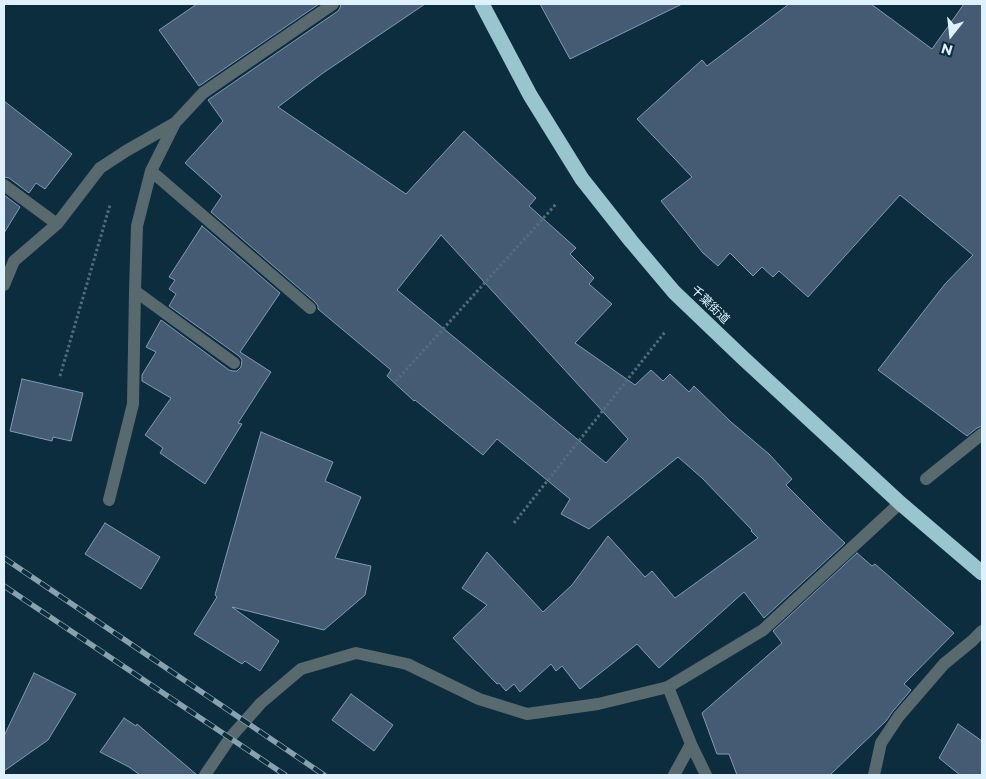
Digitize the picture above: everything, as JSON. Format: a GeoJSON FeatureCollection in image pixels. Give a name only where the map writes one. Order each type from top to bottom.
{"type":"FeatureCollection","features":[{"type":"Feature","properties":{"kind":"highway","name":"千葉街道"},"geometry":{"type":"LineString","coordinates":[[482,4],[530,95],[582,179],[674,292],[900,503],[982,573]]}},
{"type":"Feature","properties":{"kind":"street"},"geometry":{"type":"LineString","coordinates":[[4,285],[14,261],[57,224],[100,168],[174,123],[203,93],[333,4]]}},
{"type":"Feature","properties":{"kind":"street"},"geometry":{"type":"LineString","coordinates":[[109,500],[134,404],[134,291],[137,226],[151,171],[174,123]]}},
{"type":"Feature","properties":{"kind":"street"},"geometry":{"type":"LineString","coordinates":[[151,171],[310,308]]}},
{"type":"Feature","properties":{"kind":"street"},"geometry":{"type":"LineString","coordinates":[[4,185],[57,224]]}},
{"type":"Feature","properties":{"kind":"street"},"geometry":{"type":"LineString","coordinates":[[134,291],[234,364]]}},
{"type":"Feature","properties":{"kind":"street"},"geometry":{"type":"LineString","coordinates":[[926,479],[982,434]]}},
{"type":"Feature","properties":{"kind":"street"},"geometry":{"type":"LineString","coordinates":[[205,775],[230,738],[261,703],[301,669],[356,653],[407,664],[479,699],[527,714],[598,704],[668,687],[763,630],[900,503]]}},
{"type":"Feature","properties":{"kind":"street"},"geometry":{"type":"LineString","coordinates":[[874,775],[881,743],[899,716],[944,664],[982,631]]}},
{"type":"Feature","properties":{"kind":"street"},"geometry":{"type":"LineString","coordinates":[[668,687],[706,775]]}},
{"type":"Feature","properties":{"kind":"street"},"geometry":{"type":"LineString","coordinates":[[674,775],[691,744]]}},
{"type":"Feature","properties":{"kind":"path"},"geometry":{"type":"LineString","coordinates":[[60,376],[112,198]]}},
{"type":"Feature","properties":{"kind":"path"},"geometry":{"type":"LineString","coordinates":[[396,381],[557,203]]}},
{"type":"Feature","properties":{"kind":"path"},"geometry":{"type":"LineString","coordinates":[[514,523],[665,332]]}},
{"type":"Feature","properties":{"kind":"building"},"geometry":{"type":"Polygon","coordinates":[[[197,4],[319,4],[199,86],[159,30],[197,4]]]}},
{"type":"Feature","properties":{"kind":"building"},"geometry":{"type":"Polygon","coordinates":[[[341,4],[425,4],[323,73],[278,107],[406,194],[464,131],[536,198],[529,206],[576,248],[570,254],[594,278],[589,284],[612,304],[575,343],[635,385],[651,370],[663,381],[670,374],[689,392],[694,386],[731,422],[769,454],[792,479],[786,485],[845,543],[764,618],[744,592],[659,668],[637,644],[580,689],[562,666],[556,671],[551,664],[520,692],[514,684],[506,691],[453,638],[487,605],[462,588],[487,552],[543,612],[572,585],[608,536],[645,577],[652,571],[675,598],[758,538],[702,478],[678,457],[589,529],[561,514],[570,499],[497,439],[483,455],[414,401],[387,376],[391,370],[318,309],[315,302],[211,212],[222,196],[185,163],[223,121],[208,100],[340,8],[341,4]],[[441,235],[397,290],[606,463],[628,439],[441,235]]]}},
{"type":"Feature","properties":{"kind":"building"},"geometry":{"type":"Polygon","coordinates":[[[540,4],[682,4],[570,59],[540,4]]]}},
{"type":"Feature","properties":{"kind":"building"},"geometry":{"type":"Polygon","coordinates":[[[789,4],[871,4],[932,49],[964,4],[982,4],[982,426],[967,436],[878,370],[945,284],[973,255],[900,195],[808,297],[779,271],[773,277],[762,267],[753,276],[730,253],[718,266],[703,253],[661,201],[692,177],[637,119],[702,60],[707,66],[789,4]]]}},
{"type":"Feature","properties":{"kind":"building"},"geometry":{"type":"Polygon","coordinates":[[[4,101],[72,154],[45,189],[36,183],[29,193],[9,178],[4,177],[4,101]]]}},
{"type":"Feature","properties":{"kind":"building"},"geometry":{"type":"Polygon","coordinates":[[[4,195],[20,207],[4,233],[4,195]]]}},
{"type":"Feature","properties":{"kind":"building"},"geometry":{"type":"Polygon","coordinates":[[[202,226],[280,293],[240,352],[271,372],[238,423],[242,424],[205,484],[160,453],[163,448],[145,435],[171,398],[142,381],[142,375],[156,352],[146,347],[161,320],[229,370],[237,371],[241,367],[242,360],[239,356],[169,306],[176,294],[169,289],[175,280],[169,277],[202,226]]]}},
{"type":"Feature","properties":{"kind":"building"},"geometry":{"type":"Polygon","coordinates":[[[22,379],[83,393],[71,441],[53,437],[52,441],[10,431],[22,379]]]}},
{"type":"Feature","properties":{"kind":"building"},"geometry":{"type":"Polygon","coordinates":[[[261,432],[333,462],[325,481],[361,497],[335,558],[371,566],[365,595],[324,630],[232,607],[279,641],[260,671],[245,661],[242,664],[194,634],[217,597],[215,595],[261,432]]]}},
{"type":"Feature","properties":{"kind":"building"},"geometry":{"type":"Polygon","coordinates":[[[105,523],[160,557],[141,589],[85,554],[105,523]]]}},
{"type":"Feature","properties":{"kind":"building"},"geometry":{"type":"Polygon","coordinates":[[[857,553],[872,566],[875,564],[954,633],[904,684],[911,690],[886,721],[830,775],[737,775],[729,754],[717,754],[702,713],[782,643],[773,631],[857,553]]]}},
{"type":"Feature","properties":{"kind":"building"},"geometry":{"type":"Polygon","coordinates":[[[34,673],[76,694],[48,740],[4,771],[4,736],[34,673]]]}},
{"type":"Feature","properties":{"kind":"building"},"geometry":{"type":"Polygon","coordinates":[[[351,694],[393,725],[374,751],[332,720],[351,694]]]}},
{"type":"Feature","properties":{"kind":"building"},"geometry":{"type":"Polygon","coordinates":[[[124,718],[136,726],[137,724],[197,775],[140,775],[100,752],[124,718]]]}},
{"type":"Feature","properties":{"kind":"building"},"geometry":{"type":"Polygon","coordinates":[[[958,724],[982,741],[982,775],[960,775],[939,758],[958,724]]]}},
{"type":"Feature","properties":{"kind":"railway"},"geometry":{"type":"LineString","coordinates":[[4,558],[324,775]]}},
{"type":"Feature","properties":{"kind":"railway"},"geometry":{"type":"LineString","coordinates":[[4,586],[285,775]]}}]}
